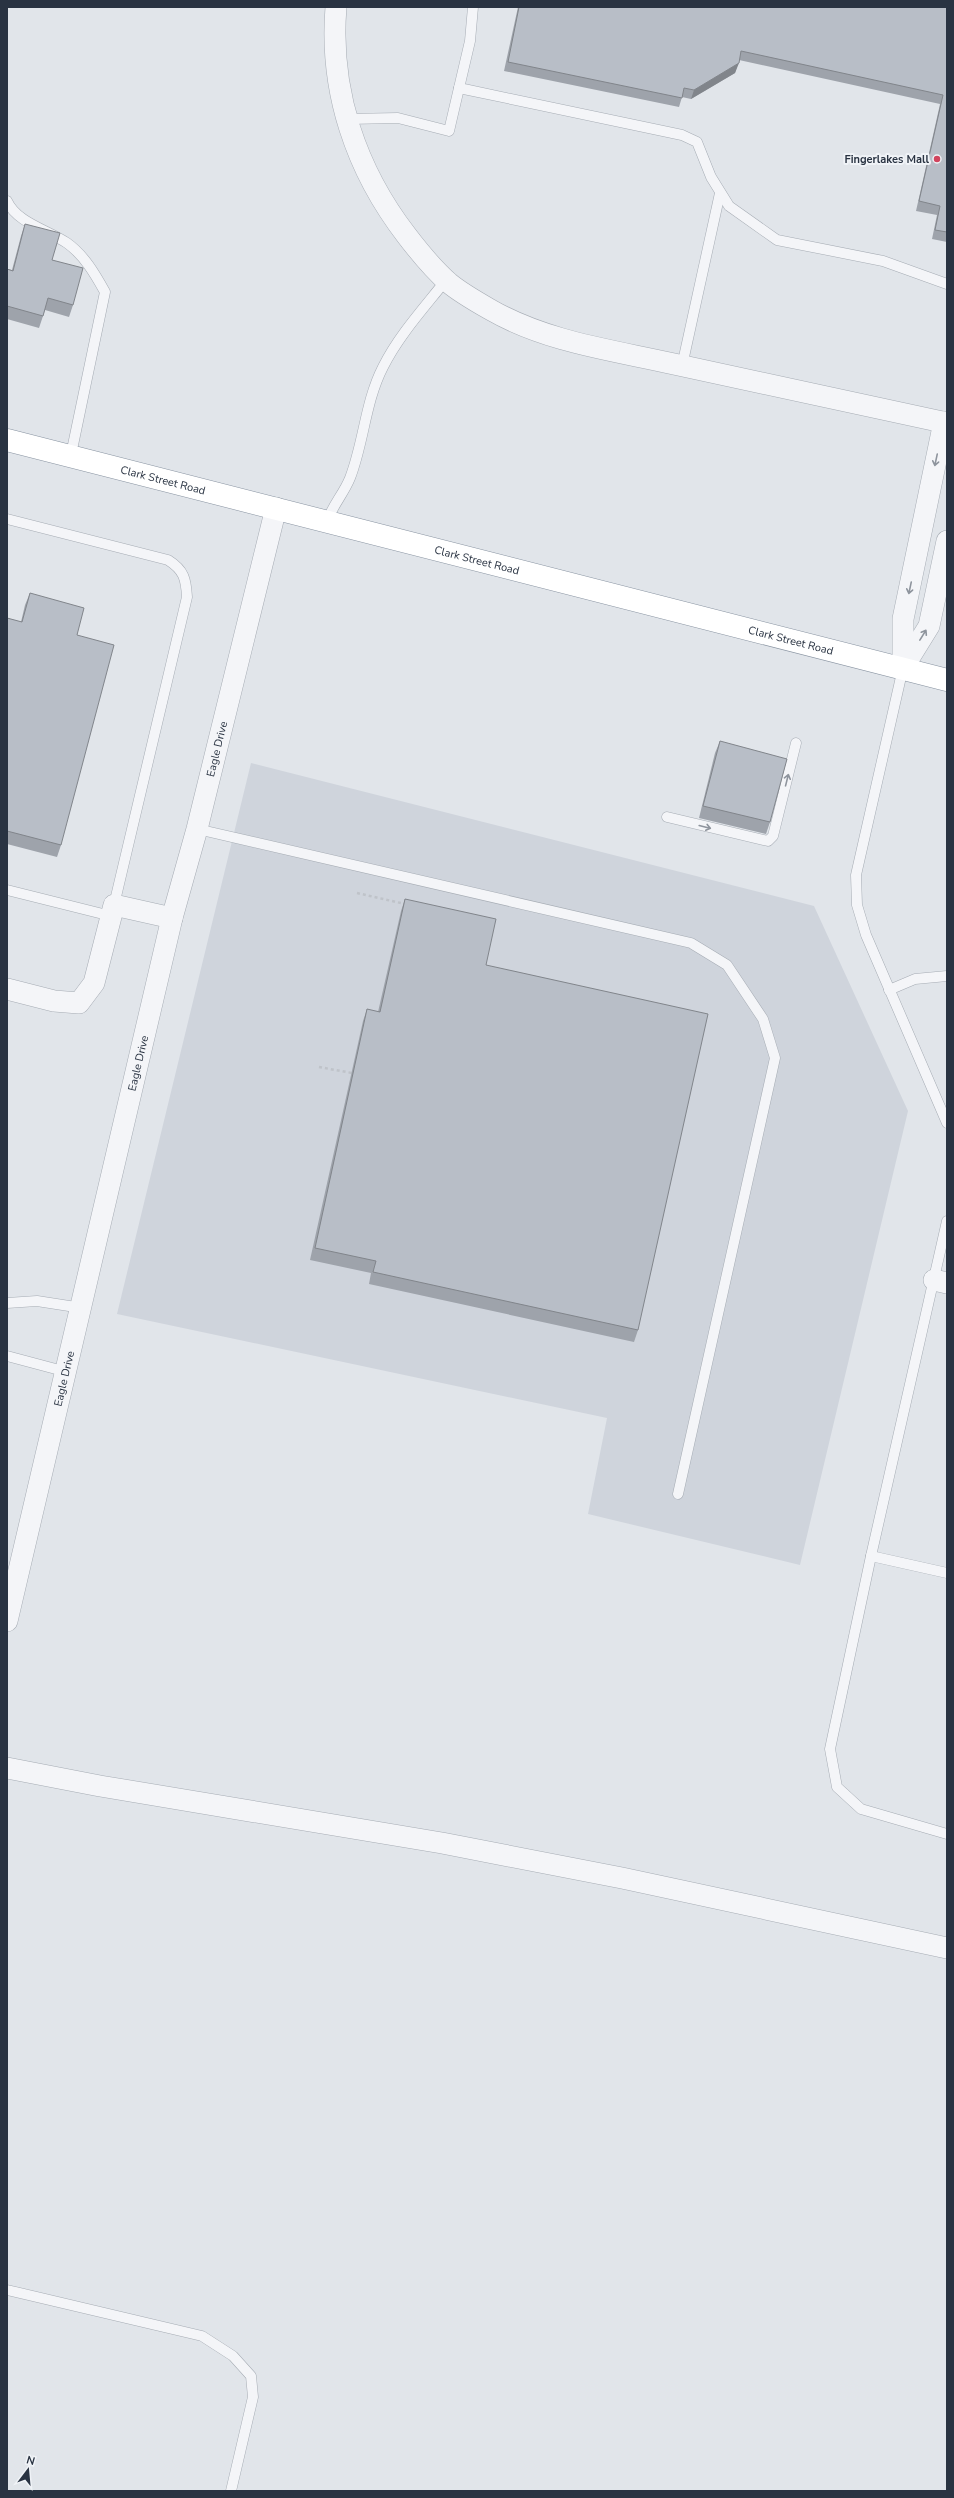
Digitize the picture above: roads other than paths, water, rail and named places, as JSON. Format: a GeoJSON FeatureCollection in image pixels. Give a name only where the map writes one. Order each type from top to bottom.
{"type":"FeatureCollection","features":[{"type":"Feature","properties":{"kind":"highway","name":"Clark Street Road"},"geometry":{"type":"LineString","coordinates":[[7,440],[947,680]]}},
{"type":"Feature","properties":{"kind":"street"},"geometry":{"type":"LineString","coordinates":[[336,7],[335,62],[339,91],[362,163],[391,215],[424,258],[446,280],[491,310],[554,338],[945,422],[903,619],[903,668]]}},
{"type":"Feature","properties":{"kind":"street","name":"Eagle Drive"},"geometry":{"type":"LineString","coordinates":[[7,1621],[67,1372],[172,918],[197,830],[276,508]]}},
{"type":"Feature","properties":{"kind":"street"},"geometry":{"type":"LineString","coordinates":[[903,668],[929,626],[947,540]]}},
{"type":"Feature","properties":{"kind":"street"},"geometry":{"type":"LineString","coordinates":[[7,989],[54,1001],[79,1002],[94,983],[112,910],[172,918]]}},
{"type":"Feature","properties":{"kind":"street"},"geometry":{"type":"LineString","coordinates":[[7,1768],[100,1786],[442,1843],[622,1878],[947,1948]]}},
{"type":"Feature","properties":{"kind":"lane"},"geometry":{"type":"LineString","coordinates":[[347,118],[398,118],[449,131],[470,41],[473,7]]}},
{"type":"Feature","properties":{"kind":"lane"},"geometry":{"type":"LineString","coordinates":[[459,88],[682,135],[697,142],[720,193],[729,206],[778,240],[883,262],[947,284]]}},
{"type":"Feature","properties":{"kind":"lane"},"geometry":{"type":"LineString","coordinates":[[682,366],[720,193]]}},
{"type":"Feature","properties":{"kind":"lane"},"geometry":{"type":"LineString","coordinates":[[7,201],[11,210],[24,220],[68,244],[90,266],[105,292],[73,445]]}},
{"type":"Feature","properties":{"kind":"lane"},"geometry":{"type":"LineString","coordinates":[[326,521],[334,503],[350,478],[368,404],[384,365],[400,339],[446,280]]}},
{"type":"Feature","properties":{"kind":"lane"},"geometry":{"type":"LineString","coordinates":[[7,519],[168,560],[180,568],[186,580],[187,598],[112,910],[7,890]]}},
{"type":"Feature","properties":{"kind":"lane"},"geometry":{"type":"LineString","coordinates":[[903,668],[856,875],[859,912],[866,935],[947,1123]]}},
{"type":"Feature","properties":{"kind":"lane"},"geometry":{"type":"LineString","coordinates":[[667,817],[768,841],[772,836],[796,743]]}},
{"type":"Feature","properties":{"kind":"lane"},"geometry":{"type":"LineString","coordinates":[[197,830],[691,943],[727,965],[763,1019],[775,1058],[678,1494]]}},
{"type":"Feature","properties":{"kind":"lane"},"geometry":{"type":"LineString","coordinates":[[889,990],[915,979],[947,976]]}},
{"type":"Feature","properties":{"kind":"lane"},"geometry":{"type":"LineString","coordinates":[[947,1221],[940,1281],[871,1556],[830,1749],[837,1787],[861,1809],[947,1834]]}},
{"type":"Feature","properties":{"kind":"lane"},"geometry":{"type":"LineString","coordinates":[[7,1303],[37,1301],[82,1308]]}},
{"type":"Feature","properties":{"kind":"lane"},"geometry":{"type":"LineString","coordinates":[[7,1356],[67,1372]]}},
{"type":"Feature","properties":{"kind":"lane"},"geometry":{"type":"LineString","coordinates":[[871,1556],[947,1573]]}},
{"type":"Feature","properties":{"kind":"lane"},"geometry":{"type":"LineString","coordinates":[[7,2290],[202,2336],[233,2356],[251,2376],[253,2397],[231,2491]]}},
{"type":"Feature","properties":{"kind":"place","name":"Fingerlakes Mall"},"geometry":{"type":"Point","coordinates":[937,159]}}]}
